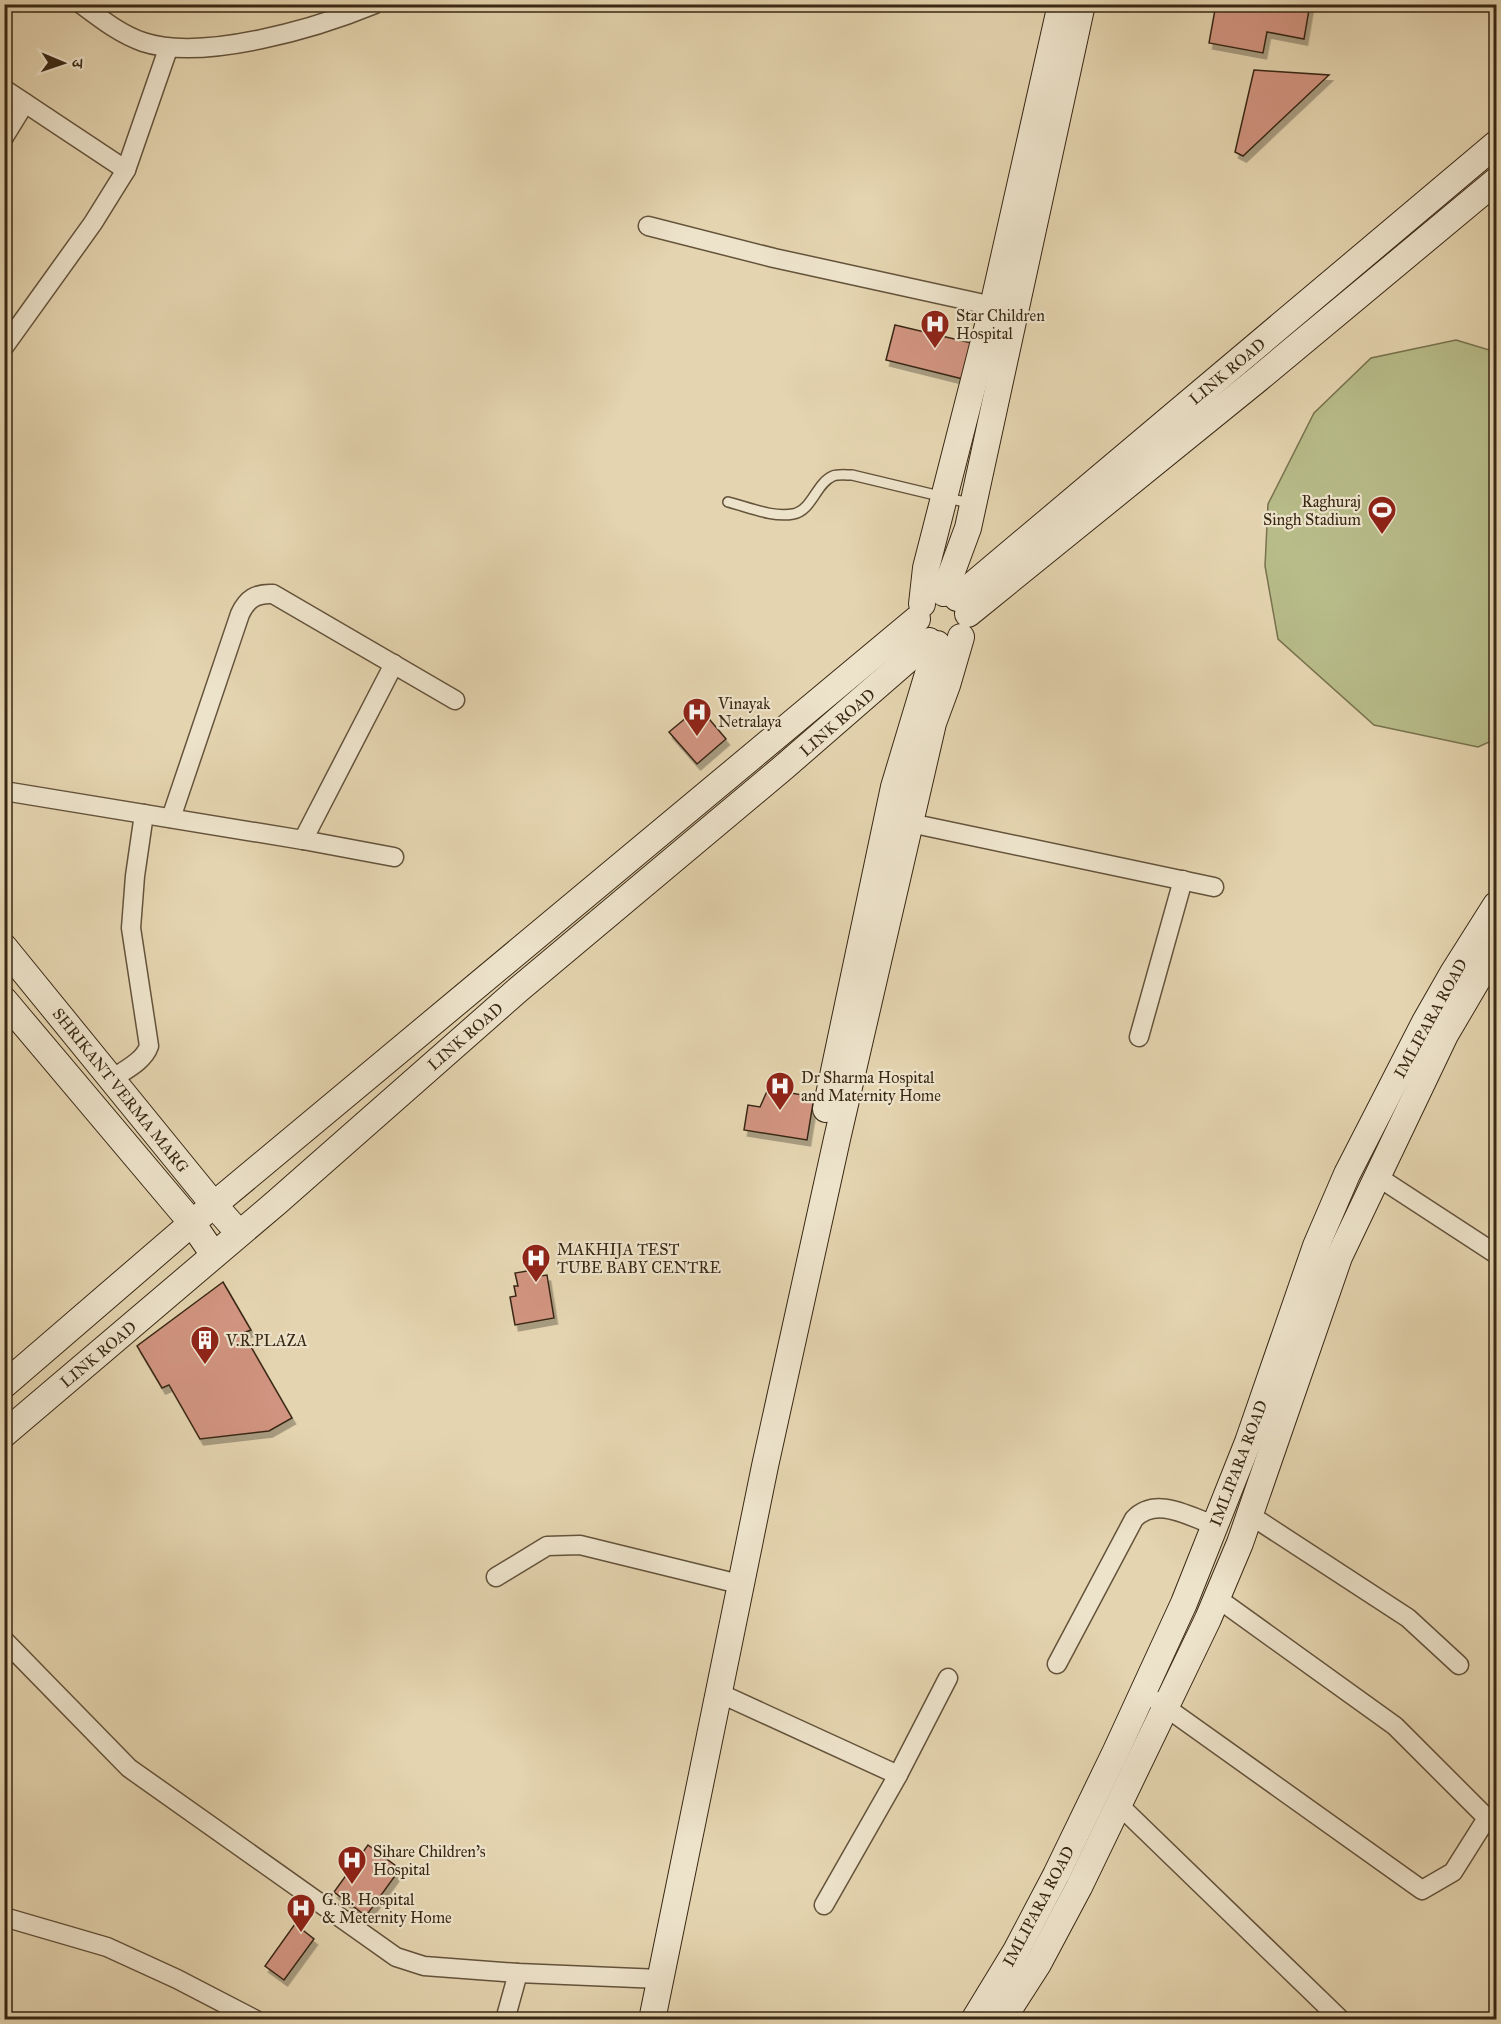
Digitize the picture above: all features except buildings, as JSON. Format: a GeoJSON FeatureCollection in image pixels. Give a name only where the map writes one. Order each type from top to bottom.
{"type":"FeatureCollection","features":[{"type":"Feature","properties":{"kind":"street"},"geometry":{"type":"LineString","coordinates":[[81,4],[113,28],[143,42],[168,49],[199,49],[248,42],[349,15],[375,4]]}},
{"type":"Feature","properties":{"kind":"street"},"geometry":{"type":"LineString","coordinates":[[635,2019],[652,1978],[719,1693],[765,1466],[829,1174],[933,723],[947,686],[942,619],[926,568],[993,306],[1061,4]]}},
{"type":"Feature","properties":{"kind":"street"},"geometry":{"type":"LineString","coordinates":[[652,2019],[652,1978],[727,1581],[894,787],[968,528],[1082,4]]}},
{"type":"Feature","properties":{"kind":"street"},"geometry":{"type":"LineString","coordinates":[[4,347],[93,223],[126,170],[168,49]]}},
{"type":"Feature","properties":{"kind":"street"},"geometry":{"type":"LineString","coordinates":[[4,90],[126,170]]}},
{"type":"Feature","properties":{"kind":"street"},"geometry":{"type":"LineString","coordinates":[[4,137],[25,103]]}},
{"type":"Feature","properties":{"kind":"street","name":"LINK ROAD"},"geometry":{"type":"LineString","coordinates":[[4,1434],[214,1255],[519,989],[784,767],[942,619],[1497,144]]}},
{"type":"Feature","properties":{"kind":"street","name":"LINK ROAD"},"geometry":{"type":"LineString","coordinates":[[4,1385],[214,1205],[942,619],[1258,379],[1497,181]]}},
{"type":"Feature","properties":{"kind":"street"},"geometry":{"type":"LineString","coordinates":[[648,226],[774,258],[993,306]]}},
{"type":"Feature","properties":{"kind":"street"},"geometry":{"type":"LineString","coordinates":[[171,818],[240,614],[245,603],[252,597],[273,594],[455,700]]}},
{"type":"Feature","properties":{"kind":"street"},"geometry":{"type":"LineString","coordinates":[[303,840],[394,664]]}},
{"type":"Feature","properties":{"kind":"street"},"geometry":{"type":"LineString","coordinates":[[4,791],[303,840],[394,858]]}},
{"type":"Feature","properties":{"kind":"street"},"geometry":{"type":"LineString","coordinates":[[112,1079],[141,1059],[146,1054],[148,1046],[130,928],[144,814]]}},
{"type":"Feature","properties":{"kind":"street"},"geometry":{"type":"LineString","coordinates":[[910,823],[1214,887]]}},
{"type":"Feature","properties":{"kind":"street"},"geometry":{"type":"LineString","coordinates":[[1139,1037],[1183,880]]}},
{"type":"Feature","properties":{"kind":"street","name":"IMLIPARA ROAD"},"geometry":{"type":"LineString","coordinates":[[974,2019],[1016,1952],[1056,1875],[1184,1603],[1248,1442],[1316,1246],[1347,1174],[1447,983],[1497,906]]}},
{"type":"Feature","properties":{"kind":"street","name":"SHRIKANT VERMA MARG"},"geometry":{"type":"LineString","coordinates":[[4,947],[239,1233]]}},
{"type":"Feature","properties":{"kind":"street","name":"IMLIPARA ROAD"},"geometry":{"type":"LineString","coordinates":[[1002,2019],[1038,1964],[1079,1887],[1217,1598],[1250,1515],[1339,1257],[1445,1035],[1497,948]]}},
{"type":"Feature","properties":{"kind":"street","name":"SHRIKANT VERMA MARG"},"geometry":{"type":"LineString","coordinates":[[4,1000],[192,1223],[214,1255]]}},
{"type":"Feature","properties":{"kind":"street"},"geometry":{"type":"LineString","coordinates":[[1378,1177],[1497,1254]]}},
{"type":"Feature","properties":{"kind":"street"},"geometry":{"type":"LineString","coordinates":[[1057,1664],[1134,1519],[1140,1513],[1151,1507],[1164,1507],[1214,1525]]}},
{"type":"Feature","properties":{"kind":"street"},"geometry":{"type":"LineString","coordinates":[[1250,1515],[1408,1618],[1459,1665]]}},
{"type":"Feature","properties":{"kind":"street"},"geometry":{"type":"LineString","coordinates":[[496,1577],[547,1546],[561,1544],[580,1545],[727,1581]]}},
{"type":"Feature","properties":{"kind":"street"},"geometry":{"type":"LineString","coordinates":[[1144,1690],[1422,1890],[1453,1872],[1487,1818],[1395,1726],[1217,1598]]}},
{"type":"Feature","properties":{"kind":"street"},"geometry":{"type":"LineString","coordinates":[[4,1640],[129,1768],[396,1957],[424,1966],[518,1973],[652,1978]]}},
{"type":"Feature","properties":{"kind":"street"},"geometry":{"type":"LineString","coordinates":[[824,1905],[898,1775],[948,1678]]}},
{"type":"Feature","properties":{"kind":"street"},"geometry":{"type":"LineString","coordinates":[[719,1693],[898,1775]]}},
{"type":"Feature","properties":{"kind":"street"},"geometry":{"type":"LineString","coordinates":[[1119,1805],[1341,2019]]}},
{"type":"Feature","properties":{"kind":"street"},"geometry":{"type":"LineString","coordinates":[[4,1917],[107,1947],[256,2019]]}},
{"type":"Feature","properties":{"kind":"street"},"geometry":{"type":"LineString","coordinates":[[505,2019],[518,1973]]}},
{"type":"Feature","properties":{"kind":"lane"},"geometry":{"type":"LineString","coordinates":[[728,502],[779,515],[796,514],[810,501],[820,484],[835,475],[852,475],[944,499],[973,504]]}},
{"type":"Feature","properties":{"kind":"green space","name":"Raghuraj Singh Stadium"},"geometry":{"type":"Polygon","coordinates":[[[1456,340],[1496,352],[1496,739],[1478,747],[1374,725],[1278,639],[1265,566],[1268,504],[1314,413],[1371,358],[1456,340]]]}},
{"type":"Feature","properties":{"kind":"place","name":"Star Children Hospital"},"geometry":{"type":"Point","coordinates":[935,350]}},
{"type":"Feature","properties":{"kind":"place","name":"Raghuraj Singh Stadium"},"geometry":{"type":"Point","coordinates":[1382,536]}},
{"type":"Feature","properties":{"kind":"place","name":"Vinayak Netralaya"},"geometry":{"type":"Point","coordinates":[697,738]}},
{"type":"Feature","properties":{"kind":"place","name":"Dr Sharma Hospital and Maternity Home"},"geometry":{"type":"Point","coordinates":[780,1112]}},
{"type":"Feature","properties":{"kind":"place","name":"MAKHIJA TEST TUBE BABY CENTRE"},"geometry":{"type":"Point","coordinates":[536,1284]}},
{"type":"Feature","properties":{"kind":"place","name":"V.R.PLAZA"},"geometry":{"type":"Point","coordinates":[205,1366]}},
{"type":"Feature","properties":{"kind":"place","name":"Sihare Children's Hospital"},"geometry":{"type":"Point","coordinates":[352,1886]}},
{"type":"Feature","properties":{"kind":"place","name":"G. B. Hospital & Meternity Home"},"geometry":{"type":"Point","coordinates":[301,1934]}}]}
